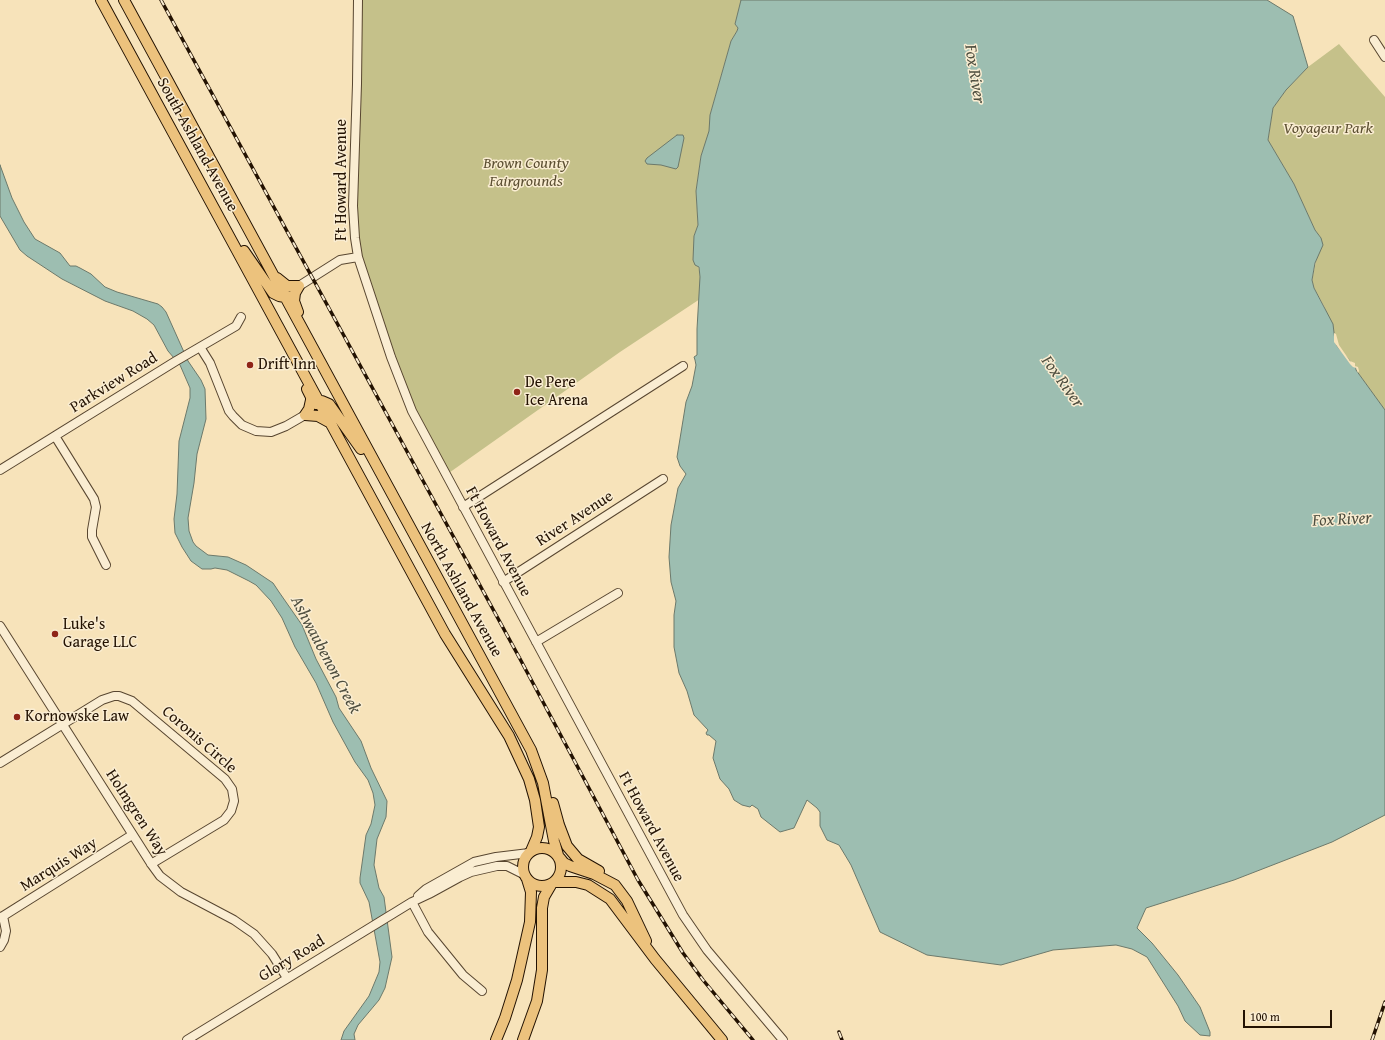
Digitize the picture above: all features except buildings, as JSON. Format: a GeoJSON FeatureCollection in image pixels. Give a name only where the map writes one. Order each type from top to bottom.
{"type":"FeatureCollection","features":[{"type":"Feature","properties":{"kind":"main road","name":"South Ashland Avenue"},"geometry":{"type":"LineString","coordinates":[[101,0],[319,402]]}},
{"type":"Feature","properties":{"kind":"main road","name":"South Ashland Avenue"},"geometry":{"type":"LineString","coordinates":[[124,0],[285,297]]}},
{"type":"Feature","properties":{"kind":"main road"},"geometry":{"type":"LineString","coordinates":[[229,235],[238,243],[276,296],[285,297],[297,290]]}},
{"type":"Feature","properties":{"kind":"main road"},"geometry":{"type":"LineString","coordinates":[[237,250],[243,272],[310,394],[311,400],[307,412]]}},
{"type":"Feature","properties":{"kind":"main road"},"geometry":{"type":"LineString","coordinates":[[271,270],[285,285],[297,290]]}},
{"type":"Feature","properties":{"kind":"main road"},"geometry":{"type":"LineString","coordinates":[[297,290],[294,301],[356,419],[354,424]]}},
{"type":"Feature","properties":{"kind":"main road","name":"North Ashland Avenue"},"geometry":{"type":"LineString","coordinates":[[285,297],[524,737],[537,764],[543,782],[549,789],[559,826],[567,846],[578,859],[602,872],[612,880],[627,901],[655,959]]}},
{"type":"Feature","properties":{"kind":"main road"},"geometry":{"type":"LineString","coordinates":[[307,412],[319,402],[326,402],[334,408],[365,456],[382,476]]}},
{"type":"Feature","properties":{"kind":"main road"},"geometry":{"type":"LineString","coordinates":[[319,402],[445,634],[509,736],[529,779],[535,800],[539,827],[537,837],[530,852],[524,860],[523,865],[531,892],[530,922],[515,987],[496,1040]]}},
{"type":"Feature","properties":{"kind":"main road"},"geometry":{"type":"LineString","coordinates":[[307,412],[330,422]]}},
{"type":"Feature","properties":{"kind":"main road"},"geometry":{"type":"LineString","coordinates":[[523,1040],[537,1001],[542,970],[542,908],[544,897],[562,871],[562,864],[554,841],[543,782]]}},
{"type":"Feature","properties":{"kind":"main road"},"geometry":{"type":"LineString","coordinates":[[530,852],[536,848],[548,848],[570,866],[594,874],[615,885]]}},
{"type":"Feature","properties":{"kind":"main road"},"geometry":{"type":"LineString","coordinates":[[526,877],[538,886],[553,883],[576,882],[588,885],[610,899],[655,959],[720,1039]]}},
{"type":"Feature","properties":{"kind":"street","name":"Ft Howard Avenue"},"geometry":{"type":"LineString","coordinates":[[358,0],[353,222],[358,257],[391,357],[412,411],[683,915],[707,950],[783,1040]]}},
{"type":"Feature","properties":{"kind":"street"},"geometry":{"type":"LineString","coordinates":[[1374,40],[1385,57]]}},
{"type":"Feature","properties":{"kind":"street"},"geometry":{"type":"LineString","coordinates":[[297,290],[340,260],[358,257]]}},
{"type":"Feature","properties":{"kind":"street","name":"Parkview Road"},"geometry":{"type":"LineString","coordinates":[[0,470],[176,361],[236,326],[241,317]]}},
{"type":"Feature","properties":{"kind":"street"},"geometry":{"type":"LineString","coordinates":[[200,347],[210,363],[230,411],[242,425],[256,431],[271,432],[286,426],[307,412]]}},
{"type":"Feature","properties":{"kind":"street"},"geometry":{"type":"LineString","coordinates":[[463,507],[683,366]]}},
{"type":"Feature","properties":{"kind":"street"},"geometry":{"type":"LineString","coordinates":[[55,436],[94,499],[96,507],[92,538],[106,566]]}},
{"type":"Feature","properties":{"kind":"street","name":"River Avenue"},"geometry":{"type":"LineString","coordinates":[[503,582],[663,479]]}},
{"type":"Feature","properties":{"kind":"street"},"geometry":{"type":"LineString","coordinates":[[536,642],[618,593]]}},
{"type":"Feature","properties":{"kind":"street","name":"Holmgren Way"},"geometry":{"type":"LineString","coordinates":[[0,626],[132,835],[160,876],[181,892],[234,920],[254,934],[272,954],[287,978]]}},
{"type":"Feature","properties":{"kind":"street","name":"Coronis Circle"},"geometry":{"type":"LineString","coordinates":[[0,764],[107,697],[119,696],[132,701],[228,782],[232,789],[234,800],[231,811],[224,820],[151,864]]}},
{"type":"Feature","properties":{"kind":"street","name":"Marquis Way"},"geometry":{"type":"LineString","coordinates":[[2,917],[132,835]]}},
{"type":"Feature","properties":{"kind":"street","name":"Glory Road"},"geometry":{"type":"LineString","coordinates":[[412,902],[426,889],[474,862],[530,852]]}},
{"type":"Feature","properties":{"kind":"street","name":"Glory Road"},"geometry":{"type":"LineString","coordinates":[[187,1040],[412,902],[472,872],[497,866],[507,866],[526,877]]}},
{"type":"Feature","properties":{"kind":"street"},"geometry":{"type":"LineString","coordinates":[[412,902],[428,932],[463,976],[482,990]]}},
{"type":"Feature","properties":{"kind":"street"},"geometry":{"type":"LineString","coordinates":[[0,947],[4,940],[6,931],[2,917]]}},
{"type":"Feature","properties":{"kind":"green space","name":"Brown County Fairgrounds"},"geometry":{"type":"Polygon","coordinates":[[[358,0],[741,0],[735,24],[738,28],[731,41],[710,115],[710,131],[701,156],[696,191],[698,225],[694,236],[700,277],[700,299],[620,352],[446,475],[412,411],[358,257],[353,222],[358,0]]]}},
{"type":"Feature","properties":{"kind":"green space","name":"Voyageur Park"},"geometry":{"type":"Polygon","coordinates":[[[1339,44],[1385,97],[1385,410],[1335,341],[1334,333],[1324,306],[1314,288],[1312,280],[1321,238],[1315,230],[1294,184],[1268,140],[1273,108],[1286,90],[1308,67],[1339,44]]]}},
{"type":"Feature","properties":{"kind":"water","name":"Fox River"},"geometry":{"type":"Polygon","coordinates":[[[741,0],[1267,0],[1293,16],[1308,67],[1286,90],[1273,108],[1268,140],[1294,184],[1315,230],[1321,238],[1323,245],[1315,263],[1312,280],[1314,288],[1333,324],[1337,346],[1356,368],[1385,410],[1385,815],[1332,842],[1234,880],[1146,908],[1137,928],[1152,943],[1178,975],[1200,1007],[1210,1032],[1210,1036],[1200,1035],[1185,1021],[1178,1006],[1147,957],[1132,949],[1116,945],[1053,950],[1001,965],[927,955],[880,932],[851,865],[839,845],[827,840],[820,826],[820,812],[817,808],[807,800],[794,828],[780,832],[761,817],[758,809],[752,805],[750,807],[742,805],[734,800],[729,789],[720,779],[713,758],[716,741],[707,735],[706,733],[708,730],[694,715],[687,691],[679,673],[674,647],[674,615],[676,601],[671,582],[669,557],[671,525],[678,488],[686,474],[680,466],[677,457],[686,402],[692,386],[696,365],[694,357],[697,355],[700,277],[699,267],[695,265],[693,260],[694,236],[698,225],[696,191],[701,156],[709,131],[710,115],[731,41],[738,28],[735,24],[741,0]]]}},
{"type":"Feature","properties":{"kind":"water"},"geometry":{"type":"Polygon","coordinates":[[[677,135],[683,135],[684,138],[678,167],[676,169],[661,165],[647,164],[645,161],[647,158],[677,135]]]}},
{"type":"Feature","properties":{"kind":"water"},"geometry":{"type":"Polygon","coordinates":[[[0,165],[12,198],[24,222],[35,239],[60,253],[70,266],[76,266],[91,274],[105,287],[158,304],[166,312],[188,361],[201,380],[205,389],[206,419],[197,454],[188,518],[189,531],[193,542],[208,555],[228,557],[246,565],[273,583],[302,625],[316,659],[336,697],[339,708],[361,741],[371,768],[387,801],[386,817],[377,839],[374,865],[379,888],[384,897],[392,957],[385,988],[379,1000],[358,1025],[354,1034],[355,1040],[341,1040],[344,1031],[369,996],[379,972],[380,962],[369,902],[360,883],[366,835],[371,824],[375,805],[373,793],[368,780],[355,762],[333,722],[316,683],[295,647],[282,618],[271,601],[256,585],[227,570],[215,568],[202,569],[191,561],[175,533],[174,519],[177,494],[179,441],[190,398],[190,388],[180,365],[168,351],[154,325],[147,319],[133,311],[105,301],[62,279],[20,250],[0,216],[0,165]]]}},
{"type":"Feature","properties":{"kind":"pier"},"geometry":{"type":"Polygon","coordinates":[[[1334,333],[1336,334],[1339,345],[1350,361],[1355,363],[1355,366],[1358,367],[1358,373],[1356,368],[1350,364],[1334,342],[1334,333]]]}},
{"type":"Feature","properties":{"kind":"railway"},"geometry":{"type":"LineString","coordinates":[[161,0],[519,657],[638,880],[683,953],[703,980],[753,1040]]}},
{"type":"Feature","properties":{"kind":"railway"},"geometry":{"type":"LineString","coordinates":[[1372,1040],[1385,1002]]}},
{"type":"Feature","properties":{"kind":"railway"},"geometry":{"type":"LineString","coordinates":[[839,1032],[842,1040]]}},
{"type":"Feature","properties":{"kind":"place","name":"Drift Inn"},"geometry":{"type":"Point","coordinates":[250,365]}},
{"type":"Feature","properties":{"kind":"place","name":"De Pere Ice Arena"},"geometry":{"type":"Point","coordinates":[517,392]}},
{"type":"Feature","properties":{"kind":"place","name":"Luke's Garage LLC"},"geometry":{"type":"Point","coordinates":[55,634]}},
{"type":"Feature","properties":{"kind":"place","name":"Kornowske Law"},"geometry":{"type":"Point","coordinates":[17,717]}},
{"type":"Feature","properties":{"kind":"water label","name":"Ashwaubenon Creek"},"geometry":{"type":"Point","coordinates":[325,655]}}]}
